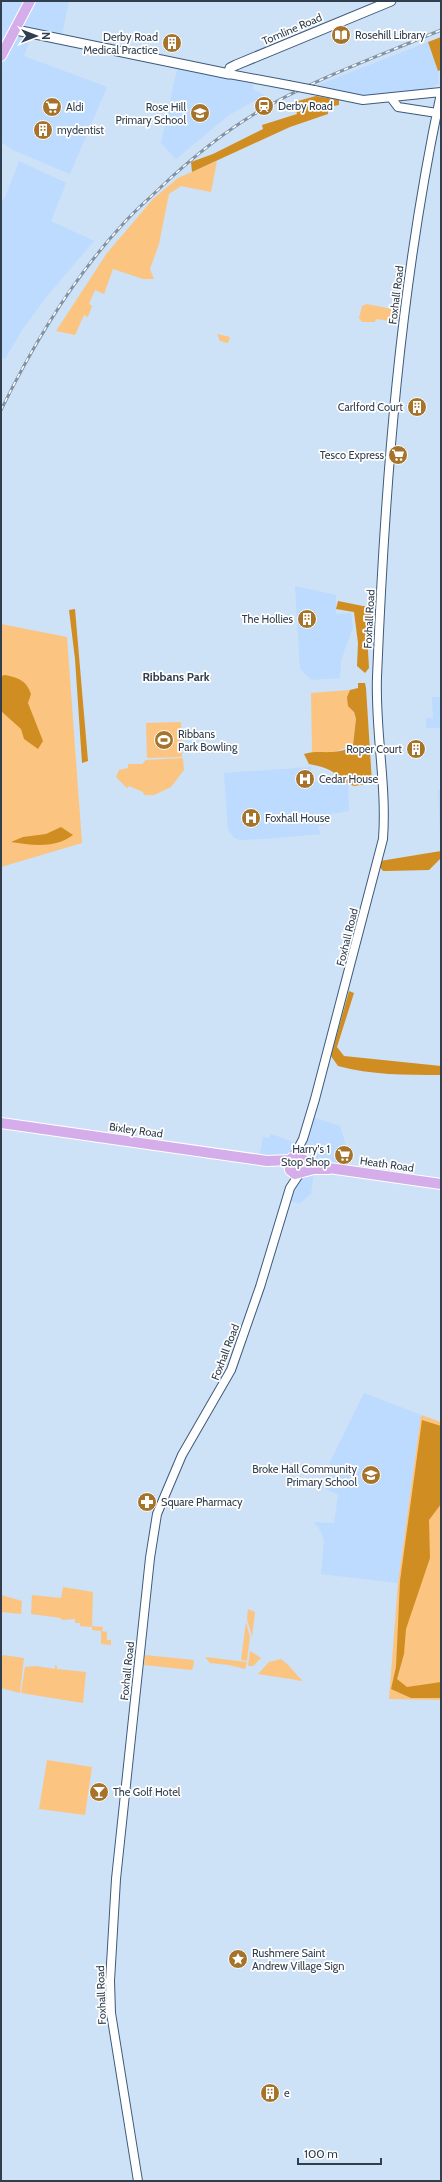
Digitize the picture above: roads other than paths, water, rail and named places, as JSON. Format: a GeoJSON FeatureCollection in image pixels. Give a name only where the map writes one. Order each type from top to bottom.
{"type":"FeatureCollection","features":[{"type":"Feature","properties":{"kind":"main road"},"geometry":{"type":"LineString","coordinates":[[1,56],[6,41],[16,30],[30,1]]}},
{"type":"Feature","properties":{"kind":"main road","name":"Tomline Road"},"geometry":{"type":"LineString","coordinates":[[229,74],[230,68],[236,65],[391,1]]}},
{"type":"Feature","properties":{"kind":"main road"},"geometry":{"type":"LineString","coordinates":[[16,30],[229,74]]}},
{"type":"Feature","properties":{"kind":"main road","name":"Bixley Road"},"geometry":{"type":"LineString","coordinates":[[1,1123],[297,1165]]}},
{"type":"Feature","properties":{"kind":"main road","name":"Heath Road"},"geometry":{"type":"LineString","coordinates":[[297,1165],[315,1166],[441,1184]]}},
{"type":"Feature","properties":{"kind":"street"},"geometry":{"type":"LineString","coordinates":[[229,74],[363,100],[392,99],[441,92]]}},
{"type":"Feature","properties":{"kind":"street","name":"Foxhall Road"},"geometry":{"type":"LineString","coordinates":[[138,2181],[111,2013],[110,1981],[116,1879],[150,1558],[157,1514],[182,1455],[231,1370],[260,1288],[297,1165],[345,988],[383,839],[385,810],[377,680],[386,488],[392,417],[415,234],[422,186],[441,92]]}},
{"type":"Feature","properties":{"kind":"street"},"geometry":{"type":"LineString","coordinates":[[392,99],[398,107],[437,113]]}},
{"type":"Feature","properties":{"kind":"railway"},"geometry":{"type":"LineString","coordinates":[[1,410],[27,360],[55,312],[87,267],[104,245],[137,209],[187,163],[227,132],[270,105],[291,94],[333,74],[441,30]]}},
{"type":"Feature","properties":{"kind":"place","name":"Rosehill Library"},"geometry":{"type":"Point","coordinates":[341,35]}},
{"type":"Feature","properties":{"kind":"place","name":"Derby Road Medical Practice"},"geometry":{"type":"Point","coordinates":[172,43]}},
{"type":"Feature","properties":{"kind":"place","name":"Derby Road"},"geometry":{"type":"Point","coordinates":[264,106]}},
{"type":"Feature","properties":{"kind":"place","name":"Aldi"},"geometry":{"type":"Point","coordinates":[52,107]}},
{"type":"Feature","properties":{"kind":"place","name":"Rose Hill Primary School"},"geometry":{"type":"Point","coordinates":[200,113]}},
{"type":"Feature","properties":{"kind":"place","name":"mydentist"},"geometry":{"type":"Point","coordinates":[43,130]}},
{"type":"Feature","properties":{"kind":"place","name":"Carlford Court"},"geometry":{"type":"Point","coordinates":[417,407]}},
{"type":"Feature","properties":{"kind":"place","name":"Tesco Express"},"geometry":{"type":"Point","coordinates":[398,455]}},
{"type":"Feature","properties":{"kind":"place","name":"The Hollies"},"geometry":{"type":"Point","coordinates":[307,619]}},
{"type":"Feature","properties":{"kind":"place","name":"Ribbans Park Bowling"},"geometry":{"type":"Point","coordinates":[164,740]}},
{"type":"Feature","properties":{"kind":"place","name":"Roper Court"},"geometry":{"type":"Point","coordinates":[416,749]}},
{"type":"Feature","properties":{"kind":"place","name":"Cedar House"},"geometry":{"type":"Point","coordinates":[305,779]}},
{"type":"Feature","properties":{"kind":"place","name":"Foxhall House"},"geometry":{"type":"Point","coordinates":[251,818]}},
{"type":"Feature","properties":{"kind":"place","name":"Harry's 1 Stop Shop"},"geometry":{"type":"Point","coordinates":[344,1155]}},
{"type":"Feature","properties":{"kind":"place","name":"Broke Hall Community Primary School"},"geometry":{"type":"Point","coordinates":[371,1475]}},
{"type":"Feature","properties":{"kind":"place","name":"Square Pharmacy"},"geometry":{"type":"Point","coordinates":[147,1502]}},
{"type":"Feature","properties":{"kind":"place","name":"The Golf Hotel"},"geometry":{"type":"Point","coordinates":[99,1792]}},
{"type":"Feature","properties":{"kind":"place","name":"Rushmere Saint Andrew Village Sign"},"geometry":{"type":"Point","coordinates":[238,1959]}},
{"type":"Feature","properties":{"kind":"place","name":"e"},"geometry":{"type":"Point","coordinates":[270,2093]}},
{"type":"Feature","properties":{"kind":"district","name":"Ribbans Park"},"geometry":{"type":"Point","coordinates":[176,676]}}]}
